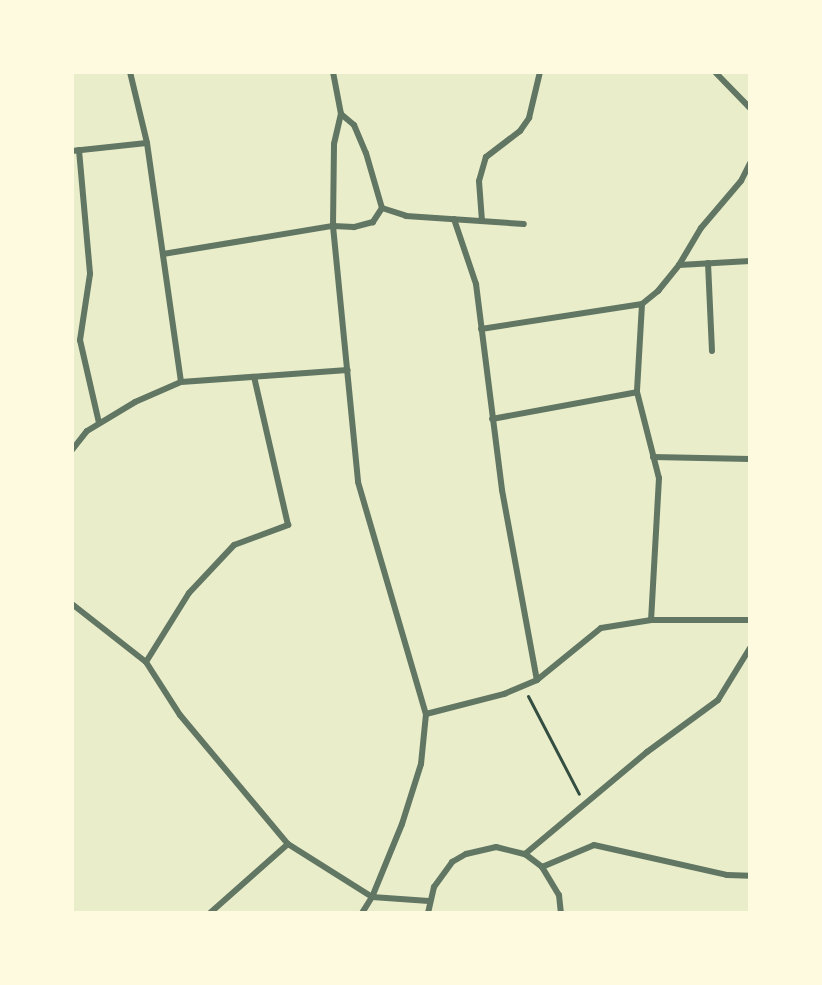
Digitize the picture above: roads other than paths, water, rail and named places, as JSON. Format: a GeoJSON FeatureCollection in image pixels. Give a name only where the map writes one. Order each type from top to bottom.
{"type":"FeatureCollection","features":[{"type":"Feature","properties":{"kind":"street"},"geometry":{"type":"LineString","coordinates":[[130,72],[147,143],[181,382]]}},
{"type":"Feature","properties":{"kind":"street"},"geometry":{"type":"LineString","coordinates":[[333,72],[341,114],[334,144],[333,226],[358,482],[426,714],[421,764],[372,897],[362,913]]}},
{"type":"Feature","properties":{"kind":"street"},"geometry":{"type":"LineString","coordinates":[[482,221],[479,181],[486,157],[520,131],[529,118],[540,72]]}},
{"type":"Feature","properties":{"kind":"street"},"geometry":{"type":"LineString","coordinates":[[715,72],[750,108]]}},
{"type":"Feature","properties":{"kind":"street"},"geometry":{"type":"LineString","coordinates":[[163,254],[333,226],[354,227],[374,222],[382,208],[366,153],[354,125],[341,114]]}},
{"type":"Feature","properties":{"kind":"street"},"geometry":{"type":"LineString","coordinates":[[99,423],[80,339],[90,274],[75,151],[147,143]]}},
{"type":"Feature","properties":{"kind":"street"},"geometry":{"type":"LineString","coordinates":[[481,329],[642,304],[658,291],[679,265],[701,228],[741,181],[750,163]]}},
{"type":"Feature","properties":{"kind":"street"},"geometry":{"type":"LineString","coordinates":[[382,208],[406,216],[525,224]]}},
{"type":"Feature","properties":{"kind":"street"},"geometry":{"type":"LineString","coordinates":[[454,219],[476,284],[492,419],[537,680]]}},
{"type":"Feature","properties":{"kind":"street"},"geometry":{"type":"LineString","coordinates":[[679,265],[750,261]]}},
{"type":"Feature","properties":{"kind":"street"},"geometry":{"type":"LineString","coordinates":[[708,263],[712,351]]}},
{"type":"Feature","properties":{"kind":"street"},"geometry":{"type":"LineString","coordinates":[[642,304],[637,392],[659,478],[651,620]]}},
{"type":"Feature","properties":{"kind":"street"},"geometry":{"type":"LineString","coordinates":[[72,450],[87,431],[99,423],[181,382],[348,370]]}},
{"type":"Feature","properties":{"kind":"street"},"geometry":{"type":"LineString","coordinates":[[146,662],[189,593],[234,545],[288,525],[254,377]]}},
{"type":"Feature","properties":{"kind":"street"},"geometry":{"type":"LineString","coordinates":[[492,419],[637,392]]}},
{"type":"Feature","properties":{"kind":"street"},"geometry":{"type":"LineString","coordinates":[[653,457],[750,459]]}},
{"type":"Feature","properties":{"kind":"street"},"geometry":{"type":"LineString","coordinates":[[72,604],[146,662],[180,715],[288,844],[372,897],[429,901]]}},
{"type":"Feature","properties":{"kind":"street"},"geometry":{"type":"LineString","coordinates":[[426,714],[523,687],[537,680],[601,628],[651,620],[750,620]]}},
{"type":"Feature","properties":{"kind":"street"},"geometry":{"type":"LineString","coordinates":[[525,854],[647,752],[718,700],[750,648]]}},
{"type":"Feature","properties":{"kind":"street"},"geometry":{"type":"LineString","coordinates":[[210,913],[288,844]]}},
{"type":"Feature","properties":{"kind":"street"},"geometry":{"type":"LineString","coordinates":[[542,867],[594,845],[727,874],[750,876]]}},
{"type":"Feature","properties":{"kind":"street"},"geometry":{"type":"LineString","coordinates":[[428,913],[429,901],[442,873],[466,854],[495,847],[525,854],[542,867],[559,895],[561,913]]}}]}
